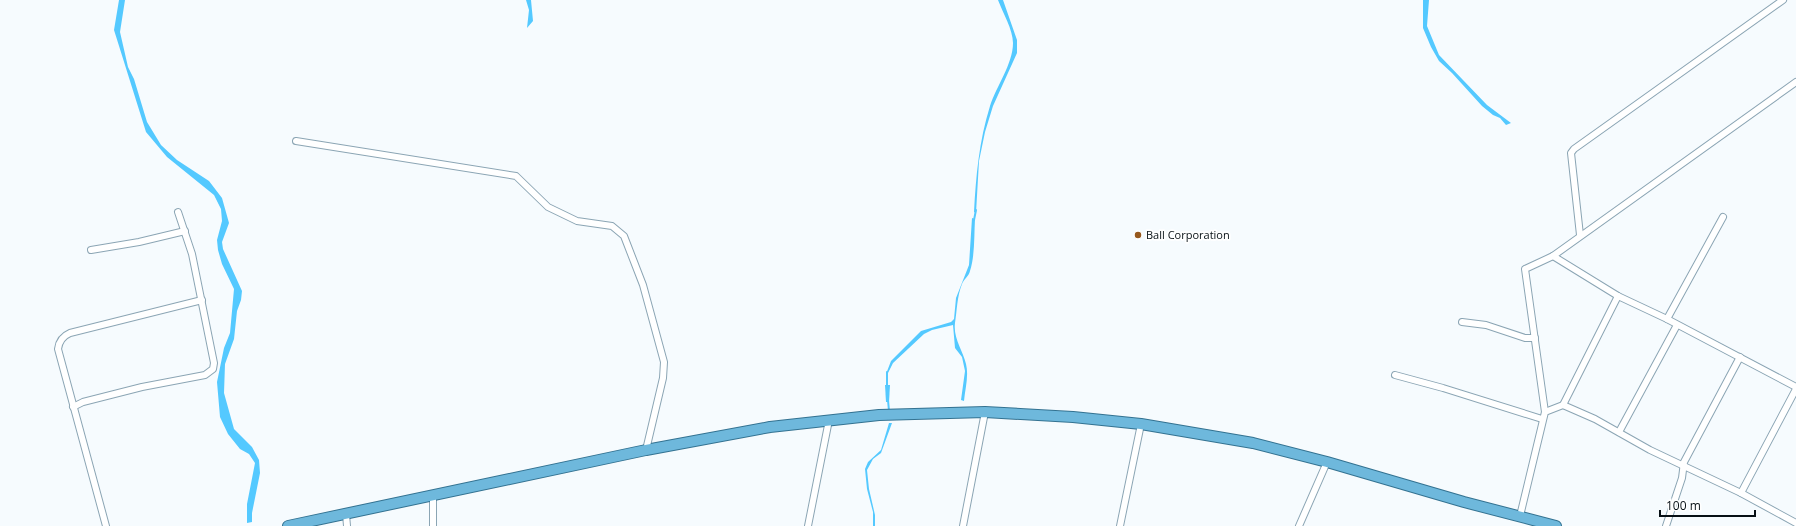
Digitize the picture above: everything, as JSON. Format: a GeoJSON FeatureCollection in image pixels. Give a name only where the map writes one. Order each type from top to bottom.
{"type":"FeatureCollection","features":[{"type":"Feature","properties":{"kind":"highway"},"geometry":{"type":"LineString","coordinates":[[288,526],[646,450],[770,427],[879,415],[985,412],[1073,417],[1141,424],[1253,443],[1327,462],[1464,502],[1556,526]]}},
{"type":"Feature","properties":{"kind":"street"},"geometry":{"type":"LineString","coordinates":[[1580,235],[1571,153],[1783,0]]}},
{"type":"Feature","properties":{"kind":"street"},"geometry":{"type":"LineString","coordinates":[[1520,516],[1544,412],[1525,268],[1553,256],[1580,235],[1796,82]]}},
{"type":"Feature","properties":{"kind":"street"},"geometry":{"type":"LineString","coordinates":[[296,141],[516,176],[548,207],[578,221],[612,226],[624,236],[643,285],[664,362],[663,378],[646,450]]}},
{"type":"Feature","properties":{"kind":"street"},"geometry":{"type":"LineString","coordinates":[[74,407],[83,402],[142,386],[209,373],[213,369],[214,363],[192,254],[178,212]]}},
{"type":"Feature","properties":{"kind":"street"},"geometry":{"type":"LineString","coordinates":[[1667,319],[1723,217]]}},
{"type":"Feature","properties":{"kind":"street"},"geometry":{"type":"LineString","coordinates":[[92,250],[139,242],[185,231]]}},
{"type":"Feature","properties":{"kind":"street"},"geometry":{"type":"LineString","coordinates":[[1553,256],[1618,296],[1667,319],[1796,388],[1740,493]]}},
{"type":"Feature","properties":{"kind":"street"},"geometry":{"type":"LineString","coordinates":[[1544,412],[1563,405],[1618,296]]}},
{"type":"Feature","properties":{"kind":"street"},"geometry":{"type":"LineString","coordinates":[[106,526],[58,349],[60,342],[64,336],[70,333],[202,300]]}},
{"type":"Feature","properties":{"kind":"street"},"geometry":{"type":"LineString","coordinates":[[1462,322],[1486,325],[1525,338],[1535,338]]}},
{"type":"Feature","properties":{"kind":"street"},"geometry":{"type":"LineString","coordinates":[[1619,432],[1677,325]]}},
{"type":"Feature","properties":{"kind":"street"},"geometry":{"type":"LineString","coordinates":[[1666,526],[1682,478],[1683,466],[1740,358]]}},
{"type":"Feature","properties":{"kind":"street"},"geometry":{"type":"LineString","coordinates":[[1395,375],[1443,388],[1542,420]]}},
{"type":"Feature","properties":{"kind":"street"},"geometry":{"type":"LineString","coordinates":[[1563,405],[1740,493],[1796,523]]}},
{"type":"Feature","properties":{"kind":"street"},"geometry":{"type":"LineString","coordinates":[[963,526],[985,412]]}},
{"type":"Feature","properties":{"kind":"street"},"geometry":{"type":"LineString","coordinates":[[808,526],[829,420]]}},
{"type":"Feature","properties":{"kind":"street"},"geometry":{"type":"LineString","coordinates":[[1120,526],[1141,424]]}},
{"type":"Feature","properties":{"kind":"street"},"geometry":{"type":"LineString","coordinates":[[1299,526],[1327,462]]}},
{"type":"Feature","properties":{"kind":"street"},"geometry":{"type":"LineString","coordinates":[[433,495],[433,526]]}},
{"type":"Feature","properties":{"kind":"street"},"geometry":{"type":"LineString","coordinates":[[346,514],[346,526]]}},
{"type":"Feature","properties":{"kind":"water"},"geometry":{"type":"Polygon","coordinates":[[[119,0],[125,0],[120,32],[128,67],[134,79],[147,122],[161,145],[177,160],[209,181],[222,198],[229,223],[222,242],[223,249],[242,291],[241,300],[237,311],[234,339],[225,364],[224,393],[234,429],[252,447],[259,460],[260,473],[252,513],[252,522],[247,523],[247,504],[255,463],[249,454],[240,449],[228,434],[220,417],[217,382],[224,348],[230,333],[234,289],[222,264],[218,250],[217,240],[222,221],[221,209],[214,195],[167,157],[146,132],[114,30],[119,0]]]}},
{"type":"Feature","properties":{"kind":"water"},"geometry":{"type":"Polygon","coordinates":[[[526,0],[531,0],[533,21],[527,28],[529,10],[526,0]]]}},
{"type":"Feature","properties":{"kind":"water"},"geometry":{"type":"Polygon","coordinates":[[[998,0],[1003,0],[1017,40],[1017,53],[993,106],[985,132],[979,161],[976,213],[974,212],[976,185],[979,159],[983,132],[990,106],[1010,59],[1013,43],[1013,38],[998,0]]]}},
{"type":"Feature","properties":{"kind":"water"},"geometry":{"type":"Polygon","coordinates":[[[1423,0],[1429,0],[1427,26],[1439,55],[1487,105],[1511,123],[1506,125],[1500,118],[1493,115],[1482,106],[1439,61],[1423,28],[1423,0]]]}},
{"type":"Feature","properties":{"kind":"water"},"geometry":{"type":"Polygon","coordinates":[[[972,218],[975,219],[973,259],[969,273],[960,289],[955,323],[955,334],[965,359],[967,369],[964,401],[961,400],[965,371],[962,357],[955,348],[953,325],[932,330],[924,334],[893,363],[886,374],[891,361],[921,331],[951,322],[954,319],[956,298],[969,265],[972,218]]]}},
{"type":"Feature","properties":{"kind":"water"},"geometry":{"type":"Polygon","coordinates":[[[885,385],[890,385],[889,402],[886,402],[885,385]]]}},
{"type":"Feature","properties":{"kind":"water"},"geometry":{"type":"Polygon","coordinates":[[[889,423],[892,423],[881,453],[873,459],[867,470],[869,489],[875,515],[875,526],[873,526],[873,512],[867,489],[865,469],[868,462],[881,450],[889,423]]]}},
{"type":"Feature","properties":{"kind":"waterway"},"geometry":{"type":"LineString","coordinates":[[974,220],[976,210]]}},
{"type":"Feature","properties":{"kind":"waterway"},"geometry":{"type":"LineString","coordinates":[[887,372],[887,387]]}},
{"type":"Feature","properties":{"kind":"waterway"},"geometry":{"type":"LineString","coordinates":[[888,400],[889,411]]}},
{"type":"Feature","properties":{"kind":"place","name":"Ball Corporation"},"geometry":{"type":"Point","coordinates":[1138,235]}}]}
